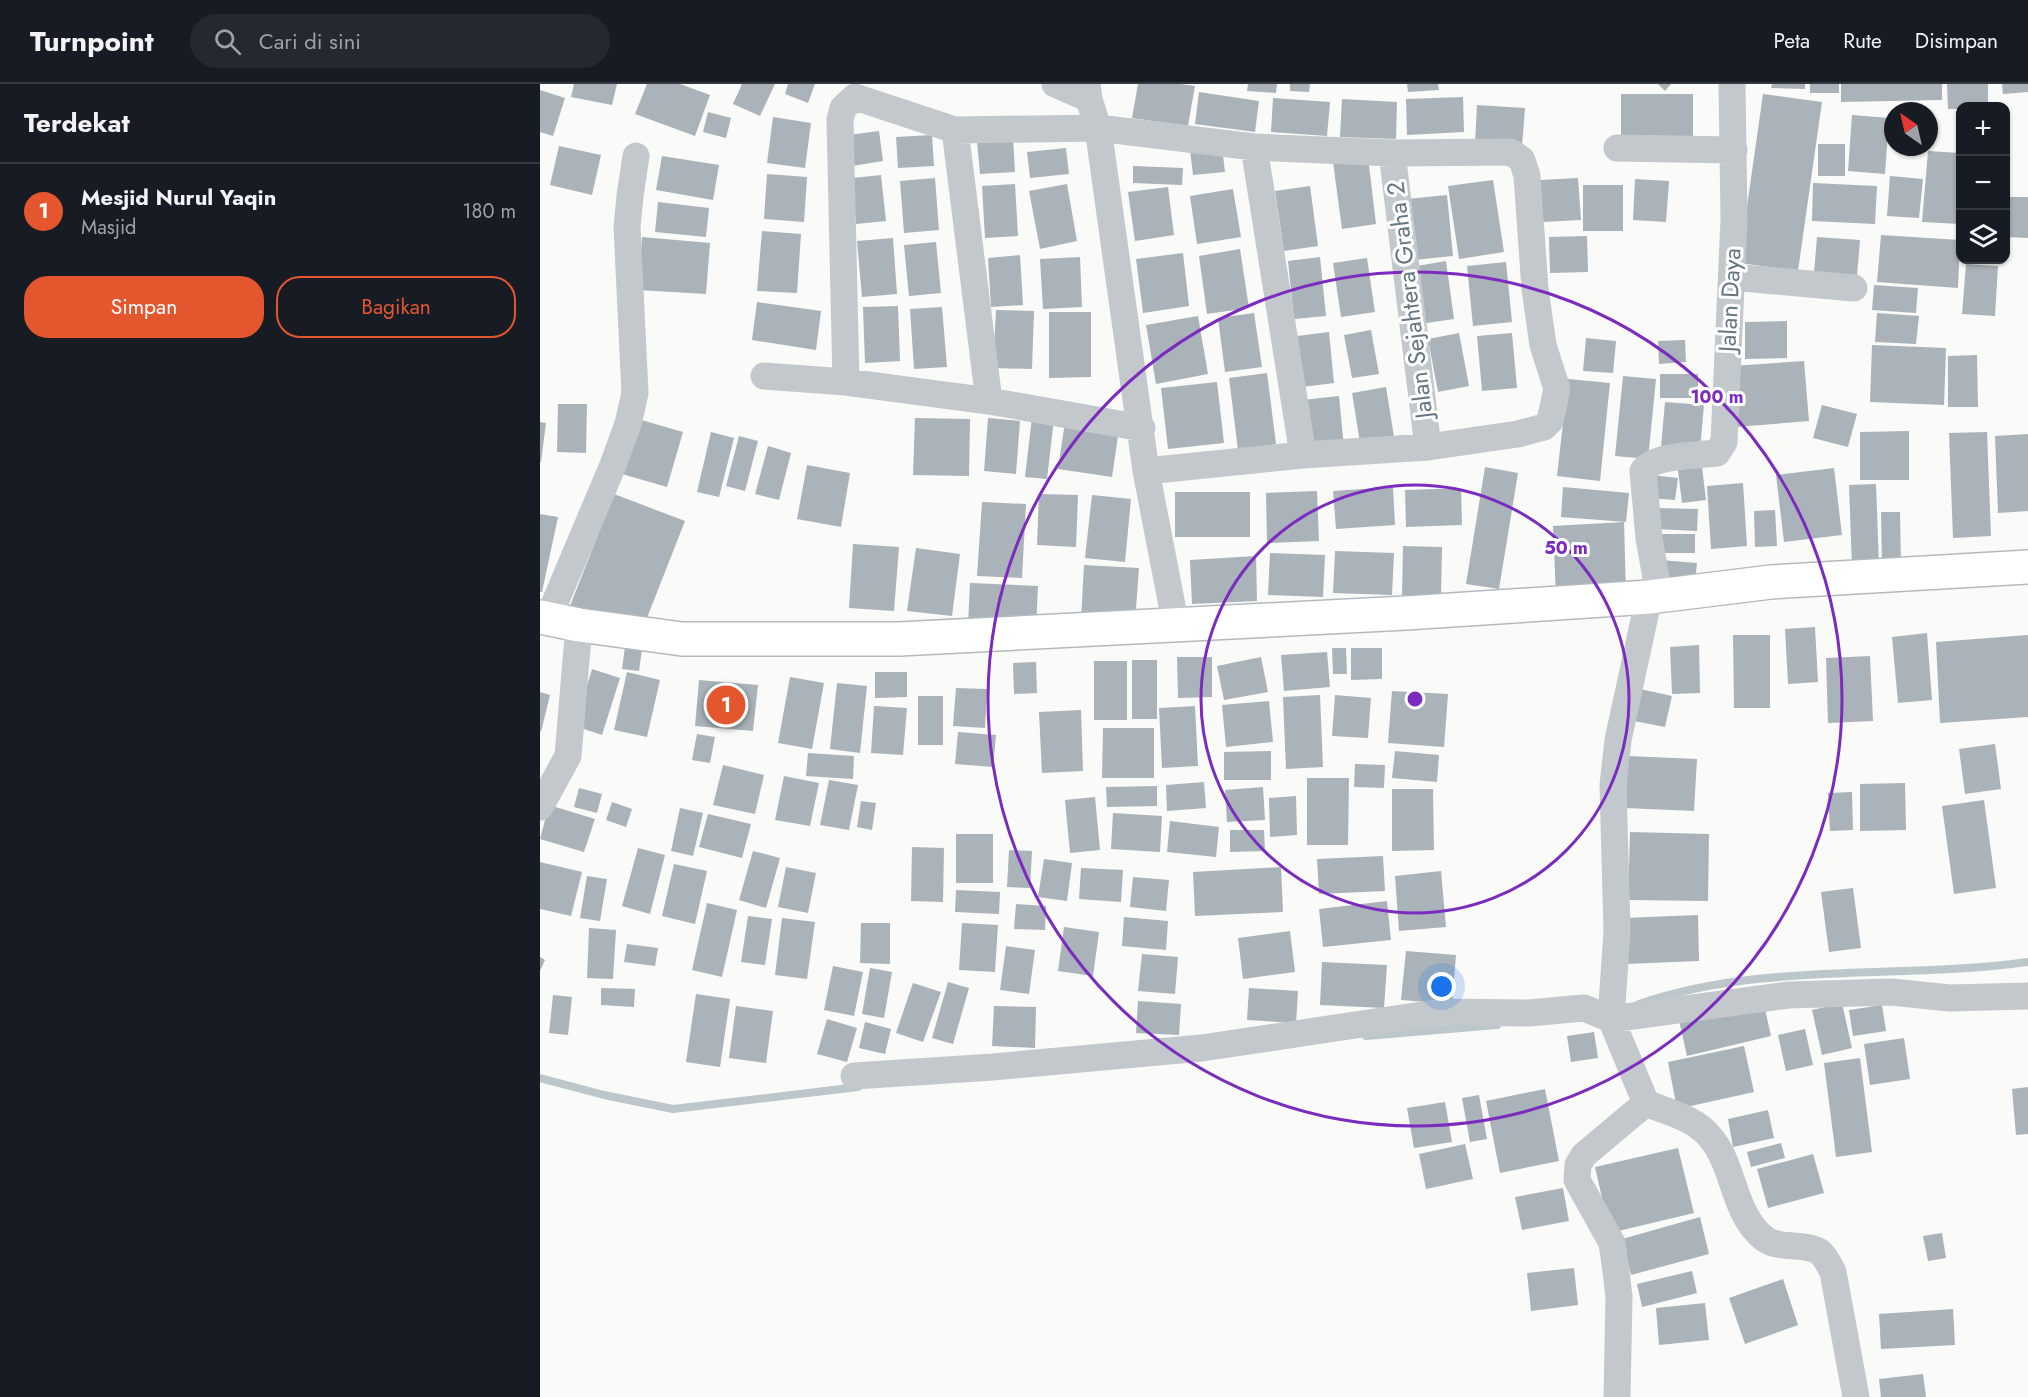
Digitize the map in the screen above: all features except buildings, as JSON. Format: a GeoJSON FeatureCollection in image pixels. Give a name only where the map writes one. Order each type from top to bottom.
{"type":"FeatureCollection","features":[{"type":"Feature","properties":{"kind":"street"},"geometry":{"type":"LineString","coordinates":[[1055,84],[1088,92],[1098,128],[1142,428],[1146,471],[1176,626]]}},
{"type":"Feature","properties":{"kind":"street","name":"Jalan Daya"},"geometry":{"type":"LineString","coordinates":[[1654,596],[1643,471],[1647,465],[1657,460],[1717,453],[1724,442],[1732,277],[1734,150],[1732,84]]}},
{"type":"Feature","properties":{"kind":"street"},"geometry":{"type":"LineString","coordinates":[[846,382],[840,120],[843,108],[855,97],[955,130],[1098,128],[1254,147],[1392,153],[1511,152],[1522,160],[1527,176],[1535,289],[1543,345],[1557,389],[1550,421],[1544,427],[1518,434],[1428,447],[1303,455],[1146,471]]}},
{"type":"Feature","properties":{"kind":"street"},"geometry":{"type":"LineString","coordinates":[[955,130],[989,401]]}},
{"type":"Feature","properties":{"kind":"street"},"geometry":{"type":"LineString","coordinates":[[1254,147],[1303,455]]}},
{"type":"Feature","properties":{"kind":"street"},"geometry":{"type":"LineString","coordinates":[[1617,148],[1734,150]]}},
{"type":"Feature","properties":{"kind":"street","name":"Jalan Sejahtera Graha 2"},"geometry":{"type":"LineString","coordinates":[[1392,153],[1428,447]]}},
{"type":"Feature","properties":{"kind":"street"},"geometry":{"type":"LineString","coordinates":[[540,807],[568,756],[556,620],[628,424],[635,393],[627,227],[636,156]]}},
{"type":"Feature","properties":{"kind":"street"},"geometry":{"type":"LineString","coordinates":[[1732,277],[1854,288]]}},
{"type":"Feature","properties":{"kind":"street"},"geometry":{"type":"LineString","coordinates":[[764,376],[846,382],[989,401],[1142,428]]}},
{"type":"Feature","properties":{"kind":"street"},"geometry":{"type":"LineString","coordinates":[[556,620],[682,639],[876,639],[1176,626],[1654,596],[1770,582],[2028,567]]}},
{"type":"Feature","properties":{"kind":"street"},"geometry":{"type":"LineString","coordinates":[[1654,596],[1618,740],[1613,785],[1617,931],[1611,1018],[1646,1103],[1693,1123],[1710,1136],[1721,1154],[1743,1212],[1760,1235],[1771,1243],[1817,1250],[1827,1261],[1833,1272],[1856,1397]]}},
{"type":"Feature","properties":{"kind":"street"},"geometry":{"type":"LineString","coordinates":[[854,1077],[1202,1048],[1442,1012],[1529,1013],[1584,1008],[1611,1018],[1789,995],[1891,992],[1950,998],[2028,996]]}},
{"type":"Feature","properties":{"kind":"street"},"geometry":{"type":"LineString","coordinates":[[1617,1397],[1619,1297],[1611,1243],[1577,1180],[1578,1165],[1584,1155],[1646,1103]]}},
{"type":"Feature","properties":{"kind":"waterway"},"geometry":{"type":"LineString","coordinates":[[1639,1004],[1686,991],[1734,982],[2028,962]]}},
{"type":"Feature","properties":{"kind":"waterway"},"geometry":{"type":"LineString","coordinates":[[1366,1036],[1497,1025]]}},
{"type":"Feature","properties":{"kind":"waterway"},"geometry":{"type":"LineString","coordinates":[[540,1078],[604,1095],[673,1109],[858,1087]]}},
{"type":"Feature","properties":{"kind":"place","name":"Mesjid Nurul Yaqin"},"geometry":{"type":"Point","coordinates":[726,705]}}]}
